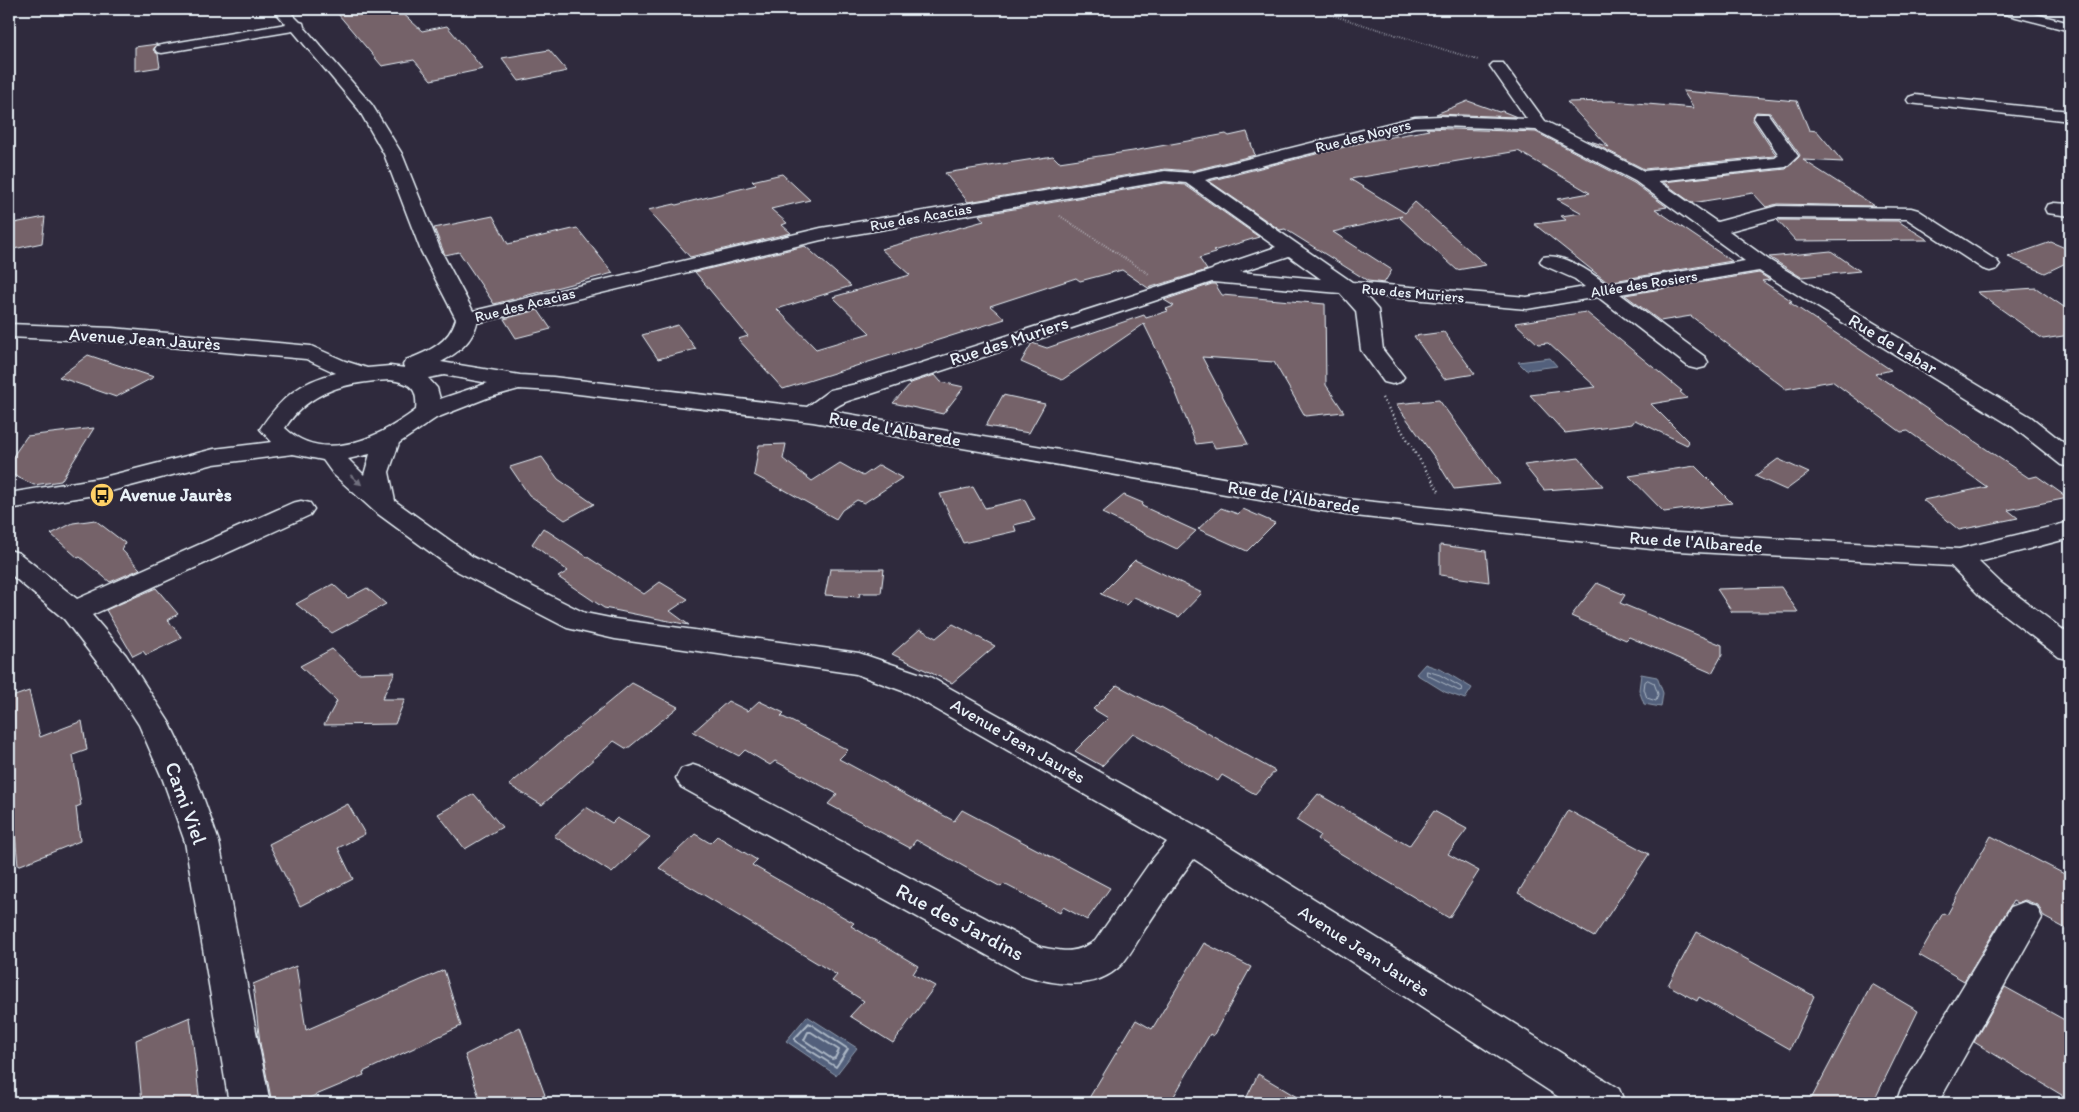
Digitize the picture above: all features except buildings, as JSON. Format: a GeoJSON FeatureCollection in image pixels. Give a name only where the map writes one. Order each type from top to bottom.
{"type":"FeatureCollection","features":[{"type":"Feature","properties":{"kind":"street"},"geometry":{"type":"LineString","coordinates":[[280,9],[298,26],[366,108],[393,154],[431,251],[466,326],[475,374],[474,387],[460,398]]}},
{"type":"Feature","properties":{"kind":"street"},"geometry":{"type":"LineString","coordinates":[[2002,9],[2070,27]]}},
{"type":"Feature","properties":{"kind":"street"},"geometry":{"type":"LineString","coordinates":[[162,49],[298,26]]}},
{"type":"Feature","properties":{"kind":"street","name":"Rue de Labar"},"geometry":{"type":"LineString","coordinates":[[1498,66],[1539,125],[1641,177],[1762,264],[2022,422],[2070,460]]}},
{"type":"Feature","properties":{"kind":"street"},"geometry":{"type":"LineString","coordinates":[[1915,100],[2070,116]]}},
{"type":"Feature","properties":{"kind":"street"},"geometry":{"type":"LineString","coordinates":[[1641,177],[1780,163],[1789,156],[1762,118]]}},
{"type":"Feature","properties":{"kind":"street","name":"Rue des Noyers"},"geometry":{"type":"LineString","coordinates":[[1191,178],[1415,122],[1441,121],[1539,125]]}},
{"type":"Feature","properties":{"kind":"street","name":"Rue des Acacias"},"geometry":{"type":"LineString","coordinates":[[466,326],[821,234],[1165,176],[1191,178]]}},
{"type":"Feature","properties":{"kind":"street"},"geometry":{"type":"LineString","coordinates":[[1191,178],[1347,288],[1367,310],[1372,350],[1392,377]]}},
{"type":"Feature","properties":{"kind":"street"},"geometry":{"type":"LineString","coordinates":[[1714,230],[1778,212],[1912,214],[1990,264]]}},
{"type":"Feature","properties":{"kind":"street","name":"Rue des Muriers"},"geometry":{"type":"LineString","coordinates":[[813,415],[840,393],[860,390],[1292,248]]}},
{"type":"Feature","properties":{"kind":"street"},"geometry":{"type":"LineString","coordinates":[[1550,260],[1582,274],[1697,362]]}},
{"type":"Feature","properties":{"kind":"street","name":"Allée des Rosiers"},"geometry":{"type":"LineString","coordinates":[[1527,303],[1762,264]]}},
{"type":"Feature","properties":{"kind":"street","name":"Rue des Muriers"},"geometry":{"type":"LineString","coordinates":[[1210,276],[1527,303]]}},
{"type":"Feature","properties":{"kind":"street"},"geometry":{"type":"LineString","coordinates":[[397,374],[447,350],[466,326]]}},
{"type":"Feature","properties":{"kind":"street","name":"Avenue Jean Jaurès"},"geometry":{"type":"LineString","coordinates":[[9,330],[112,335],[312,353],[337,366],[366,374]]}},
{"type":"Feature","properties":{"kind":"street","name":"Avenue Jean Jaurès"},"geometry":{"type":"LineString","coordinates":[[281,350],[303,360],[310,376],[306,392]]}},
{"type":"Feature","properties":{"kind":"street","name":"Rue de l'Albarede"},"geometry":{"type":"LineString","coordinates":[[397,374],[444,368],[520,382],[553,384],[813,415],[1346,507],[1660,541],[1959,558],[2070,530]]}},
{"type":"Feature","properties":{"kind":"street"},"geometry":{"type":"LineString","coordinates":[[9,501],[100,486],[214,456],[272,429],[278,418],[296,398],[306,392],[329,382],[366,374],[397,374],[421,382],[428,391],[428,413]]}},
{"type":"Feature","properties":{"kind":"street","name":"Rue de l'Albarede"},"geometry":{"type":"LineString","coordinates":[[291,447],[315,453],[331,453],[357,449],[388,440],[410,427],[428,413],[460,398],[483,390],[520,382]]}},
{"type":"Feature","properties":{"kind":"street"},"geometry":{"type":"LineString","coordinates":[[840,420],[860,390]]}},
{"type":"Feature","properties":{"kind":"street"},"geometry":{"type":"LineString","coordinates":[[272,429],[279,439],[291,447]]}},
{"type":"Feature","properties":{"kind":"street"},"geometry":{"type":"LineString","coordinates":[[383,505],[376,472],[388,440]]}},
{"type":"Feature","properties":{"kind":"street"},"geometry":{"type":"LineString","coordinates":[[214,456],[236,456],[291,447]]}},
{"type":"Feature","properties":{"kind":"street","name":"Avenue Jean Jaurès"},"geometry":{"type":"LineString","coordinates":[[331,453],[342,469],[383,505],[464,562],[577,621],[626,631],[859,664],[919,686],[1190,839],[1604,1103]]}},
{"type":"Feature","properties":{"kind":"street"},"geometry":{"type":"LineString","coordinates":[[74,612],[301,509]]}},
{"type":"Feature","properties":{"kind":"street"},"geometry":{"type":"LineString","coordinates":[[1959,558],[1991,590],[2070,650]]}},
{"type":"Feature","properties":{"kind":"street","name":"Cami Viel"},"geometry":{"type":"LineString","coordinates":[[9,559],[74,612],[115,663],[153,722],[180,780],[202,842],[249,1103]]}},
{"type":"Feature","properties":{"kind":"street","name":"Rue des Jardins"},"geometry":{"type":"LineString","coordinates":[[694,778],[1034,962],[1067,968],[1088,966],[1108,953],[1164,871],[1190,839]]}},
{"type":"Feature","properties":{"kind":"street"},"geometry":{"type":"LineString","coordinates":[[1916,1103],[2024,918]]}},
{"type":"Feature","properties":{"kind":"path"},"geometry":{"type":"LineString","coordinates":[[1312,9],[1498,66]]}},
{"type":"Feature","properties":{"kind":"path"},"geometry":{"type":"LineString","coordinates":[[1033,198],[1171,288]]}},
{"type":"Feature","properties":{"kind":"path"},"geometry":{"type":"LineString","coordinates":[[1392,377],[1377,389],[1456,519]]}},
{"type":"Feature","properties":{"kind":"water"},"geometry":{"type":"Polygon","coordinates":[[[1550,358],[1557,366],[1526,370],[1518,362],[1550,358]]]}},
{"type":"Feature","properties":{"kind":"water"},"geometry":{"type":"Polygon","coordinates":[[[1425,664],[1442,670],[1472,688],[1465,699],[1445,692],[1416,674],[1425,664]]]}},
{"type":"Feature","properties":{"kind":"water"},"geometry":{"type":"Polygon","coordinates":[[[1641,674],[1657,677],[1663,693],[1661,707],[1644,704],[1639,690],[1641,674]]]}},
{"type":"Feature","properties":{"kind":"water"},"geometry":{"type":"Polygon","coordinates":[[[807,1016],[857,1048],[836,1075],[786,1041],[807,1016]]]}},
{"type":"Feature","properties":{"kind":"place","name":"Avenue Jaurès"},"geometry":{"type":"Point","coordinates":[102,495]}}]}
